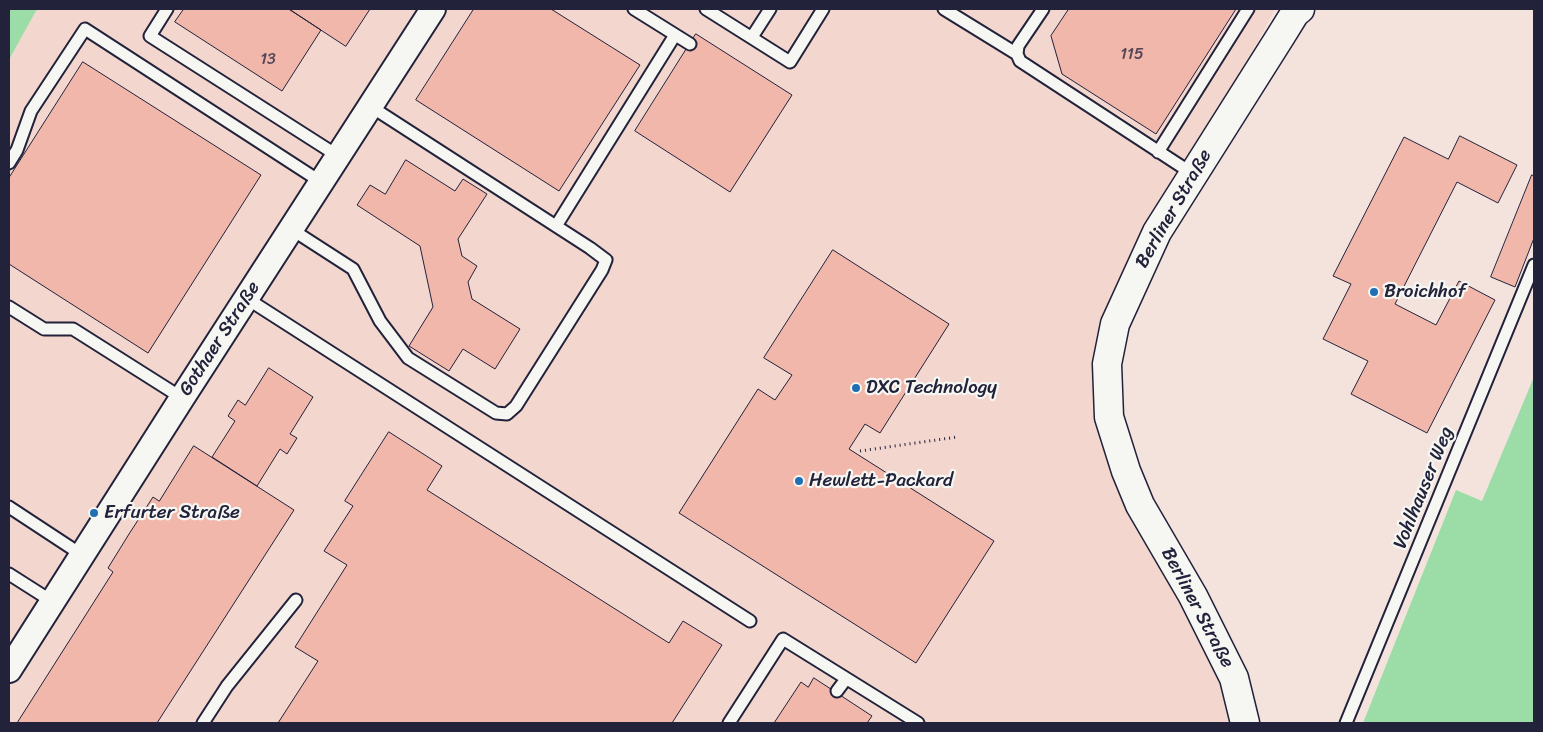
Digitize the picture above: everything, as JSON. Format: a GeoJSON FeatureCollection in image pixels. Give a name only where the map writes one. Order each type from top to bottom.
{"type":"FeatureCollection","features":[{"type":"Feature","properties":{"kind":"street","name":"Gothaer Straße"},"geometry":{"type":"LineString","coordinates":[[9,670],[433,9]]}},
{"type":"Feature","properties":{"kind":"street","name":"Berliner Straße"},"geometry":{"type":"LineString","coordinates":[[1245,723],[1234,678],[1193,596],[1140,505],[1126,470],[1109,417],[1108,364],[1115,324],[1157,232],[1297,10]]}},
{"type":"Feature","properties":{"kind":"lane"},"geometry":{"type":"LineString","coordinates":[[167,9],[150,36],[338,156]]}},
{"type":"Feature","properties":{"kind":"lane"},"geometry":{"type":"LineString","coordinates":[[634,9],[690,44]]}},
{"type":"Feature","properties":{"kind":"lane"},"geometry":{"type":"LineString","coordinates":[[706,9],[790,62],[823,9]]}},
{"type":"Feature","properties":{"kind":"lane"},"geometry":{"type":"LineString","coordinates":[[752,38],[770,9]]}},
{"type":"Feature","properties":{"kind":"lane"},"geometry":{"type":"LineString","coordinates":[[944,9],[1017,54]]}},
{"type":"Feature","properties":{"kind":"lane"},"geometry":{"type":"LineString","coordinates":[[1043,9],[1018,46],[1017,54],[1020,61],[1193,174]]}},
{"type":"Feature","properties":{"kind":"lane"},"geometry":{"type":"LineString","coordinates":[[1158,152],[1248,9]]}},
{"type":"Feature","properties":{"kind":"lane"},"geometry":{"type":"LineString","coordinates":[[9,163],[17,150],[31,111],[85,29],[322,182]]}},
{"type":"Feature","properties":{"kind":"lane"},"geometry":{"type":"LineString","coordinates":[[556,226],[675,35]]}},
{"type":"Feature","properties":{"kind":"lane"},"geometry":{"type":"LineString","coordinates":[[291,228],[354,269],[380,321],[408,358],[496,413],[507,414],[516,406],[602,270],[606,260],[370,106]]}},
{"type":"Feature","properties":{"kind":"lane","name":"Vohlhauser Weg"},"geometry":{"type":"LineString","coordinates":[[1346,723],[1534,265]]}},
{"type":"Feature","properties":{"kind":"lane"},"geometry":{"type":"LineString","coordinates":[[246,298],[750,621]]}},
{"type":"Feature","properties":{"kind":"lane"},"geometry":{"type":"LineString","coordinates":[[9,306],[44,329],[73,328],[182,398]]}},
{"type":"Feature","properties":{"kind":"lane"},"geometry":{"type":"LineString","coordinates":[[9,507],[82,554]]}},
{"type":"Feature","properties":{"kind":"lane"},"geometry":{"type":"LineString","coordinates":[[9,574],[52,602]]}},
{"type":"Feature","properties":{"kind":"lane"},"geometry":{"type":"LineString","coordinates":[[203,723],[227,686],[296,600]]}},
{"type":"Feature","properties":{"kind":"lane"},"geometry":{"type":"LineString","coordinates":[[729,723],[782,639],[918,723]]}},
{"type":"Feature","properties":{"kind":"lane"},"geometry":{"type":"LineString","coordinates":[[837,690],[846,679]]}},
{"type":"Feature","properties":{"kind":"path"},"geometry":{"type":"LineString","coordinates":[[860,451],[957,437]]}},
{"type":"Feature","properties":{"kind":"shaded area"},"geometry":{"type":"Polygon","coordinates":[[[37,9],[1275,9],[1157,232],[1128,293],[1109,417],[1245,723],[9,723],[9,61],[37,9]]]}},
{"type":"Feature","properties":{"kind":"green space"},"geometry":{"type":"Polygon","coordinates":[[[9,9],[37,9],[9,60],[9,9]]]}},
{"type":"Feature","properties":{"kind":"green space"},"geometry":{"type":"Polygon","coordinates":[[[1534,377],[1534,723],[1363,723],[1456,490],[1482,501],[1534,377]]]}},
{"type":"Feature","properties":{"kind":"building"},"geometry":{"type":"Polygon","coordinates":[[[184,9],[289,9],[321,30],[282,91],[175,22],[184,9]]]}},
{"type":"Feature","properties":{"kind":"building"},"geometry":{"type":"Polygon","coordinates":[[[289,9],[370,9],[346,46],[289,9]]]}},
{"type":"Feature","properties":{"kind":"building"},"geometry":{"type":"Polygon","coordinates":[[[474,9],[551,9],[640,65],[559,191],[416,100],[474,9]]]}},
{"type":"Feature","properties":{"kind":"building"},"geometry":{"type":"Polygon","coordinates":[[[1069,9],[1236,9],[1156,134],[1062,74],[1051,36],[1069,9]]]}},
{"type":"Feature","properties":{"kind":"building"},"geometry":{"type":"Polygon","coordinates":[[[696,34],[792,95],[730,192],[635,131],[696,34]]]}},
{"type":"Feature","properties":{"kind":"building"},"geometry":{"type":"Polygon","coordinates":[[[83,62],[261,175],[148,353],[9,264],[9,178],[83,62]]]}},
{"type":"Feature","properties":{"kind":"building","name":"Broichhof"},"geometry":{"type":"Polygon","coordinates":[[[1460,136],[1517,165],[1498,203],[1457,182],[1395,304],[1436,325],[1459,281],[1495,300],[1427,433],[1351,394],[1368,361],[1323,339],[1351,284],[1333,276],[1404,137],[1448,159],[1460,136]]]}},
{"type":"Feature","properties":{"kind":"building"},"geometry":{"type":"Polygon","coordinates":[[[406,160],[455,191],[463,179],[487,194],[458,239],[462,256],[477,266],[468,282],[472,299],[520,329],[495,369],[463,349],[449,371],[409,346],[433,307],[420,246],[357,205],[370,185],[385,194],[406,160]]]}},
{"type":"Feature","properties":{"kind":"building"},"geometry":{"type":"Polygon","coordinates":[[[1532,175],[1534,176],[1534,238],[1515,287],[1491,277],[1532,175]]]}},
{"type":"Feature","properties":{"kind":"building","name":"Hewlett-Packard"},"geometry":{"type":"Polygon","coordinates":[[[833,250],[949,324],[880,433],[865,424],[849,449],[994,541],[916,663],[679,513],[758,389],[775,400],[792,375],[764,358],[833,250]]]}},
{"type":"Feature","properties":{"kind":"building"},"geometry":{"type":"Polygon","coordinates":[[[269,368],[313,397],[290,434],[297,438],[287,454],[280,449],[257,486],[212,457],[235,421],[228,416],[238,400],[245,405],[269,368]]]}},
{"type":"Feature","properties":{"kind":"building"},"geometry":{"type":"Polygon","coordinates":[[[389,432],[442,466],[427,490],[669,643],[683,621],[722,645],[672,723],[278,723],[318,661],[295,647],[347,565],[324,551],[353,506],[345,501],[389,432]]]}},
{"type":"Feature","properties":{"kind":"building"},"geometry":{"type":"Polygon","coordinates":[[[194,446],[294,510],[157,723],[17,723],[113,572],[108,568],[129,534],[153,497],[159,501],[194,446]]]}},
{"type":"Feature","properties":{"kind":"building"},"geometry":{"type":"Polygon","coordinates":[[[814,678],[872,716],[867,723],[774,723],[801,682],[808,687],[814,678]]]}},
{"type":"Feature","properties":{"kind":"place","name":"Broichhof"},"geometry":{"type":"Point","coordinates":[1374,292]}},
{"type":"Feature","properties":{"kind":"place","name":"DXC Technology"},"geometry":{"type":"Point","coordinates":[856,388]}},
{"type":"Feature","properties":{"kind":"place","name":"Hewlett-Packard"},"geometry":{"type":"Point","coordinates":[799,481]}},
{"type":"Feature","properties":{"kind":"place","name":"Erfurter Straße"},"geometry":{"type":"Point","coordinates":[94,513]}}]}
